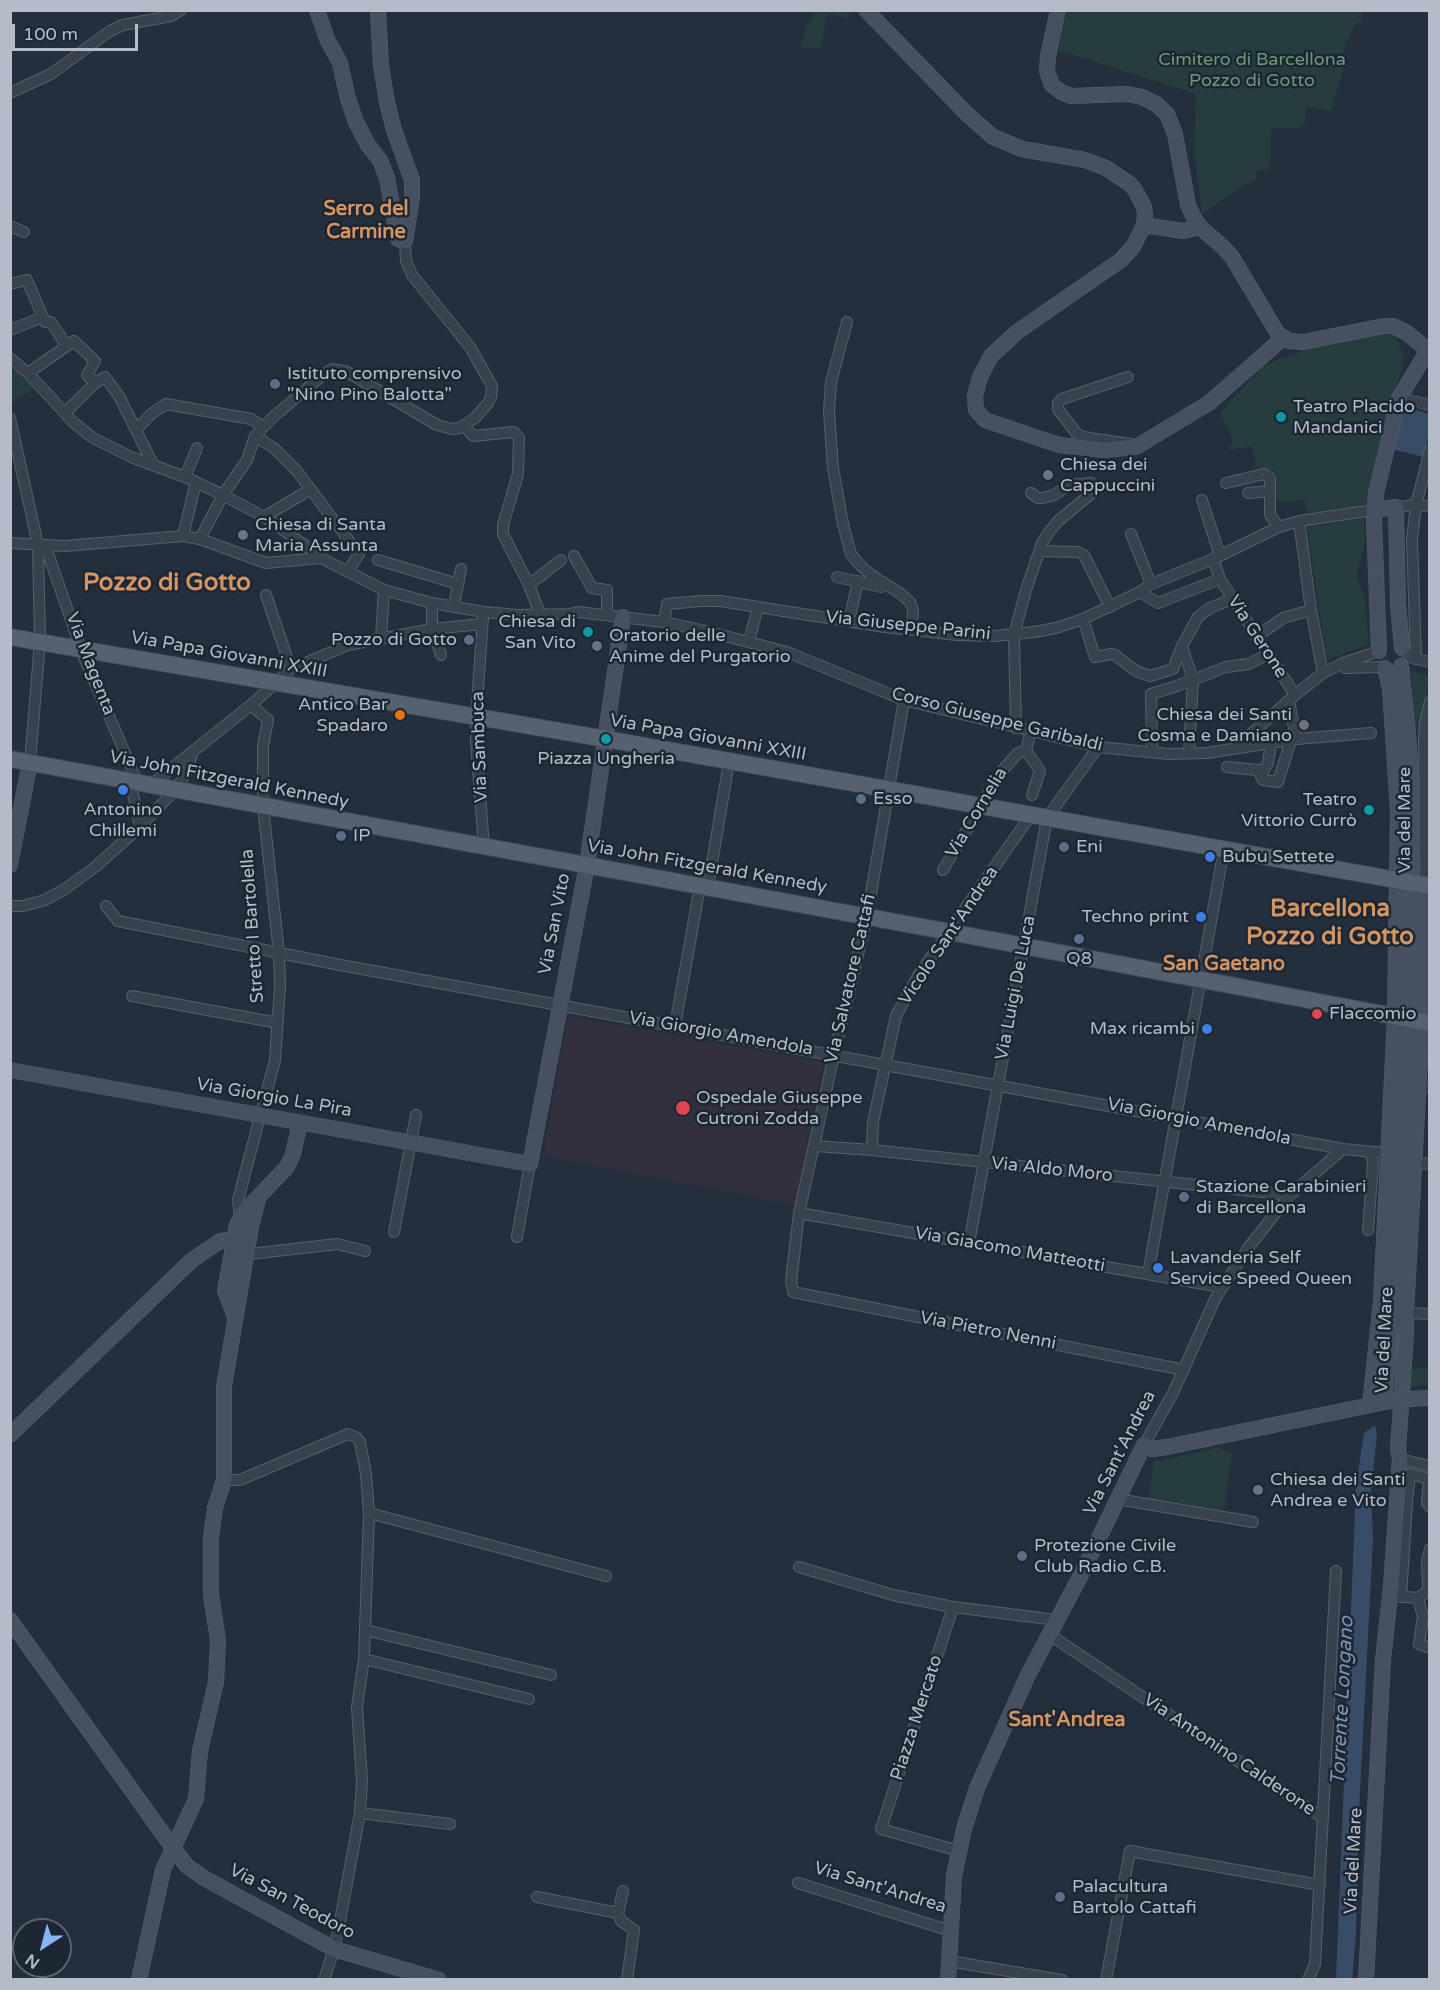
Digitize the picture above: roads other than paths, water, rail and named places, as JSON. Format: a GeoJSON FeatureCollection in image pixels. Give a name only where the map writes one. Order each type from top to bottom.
{"type":"FeatureCollection","features":[{"type":"Feature","properties":{"kind":"main road","name":"Via Papa Giovanni XXIII"},"geometry":{"type":"LineString","coordinates":[[10,637],[606,739],[1416,883]]}},
{"type":"Feature","properties":{"kind":"main road","name":"Via John Fitzgerald Kennedy"},"geometry":{"type":"LineString","coordinates":[[10,759],[1414,1020]]}},
{"type":"Feature","properties":{"kind":"street"},"geometry":{"type":"LineString","coordinates":[[10,93],[51,74],[110,31],[171,16],[181,10]]}},
{"type":"Feature","properties":{"kind":"street"},"geometry":{"type":"LineString","coordinates":[[317,10],[327,39],[340,63],[356,122],[368,145],[380,160],[387,178],[398,239],[405,241]]}},
{"type":"Feature","properties":{"kind":"street"},"geometry":{"type":"LineString","coordinates":[[200,539],[223,495],[247,460],[259,431],[324,374],[335,369],[347,372],[437,425],[452,429],[464,426],[475,418],[491,397],[492,386],[470,347],[412,275],[406,261],[405,241],[412,198],[412,180],[394,130],[387,102],[381,66],[378,10]]}},
{"type":"Feature","properties":{"kind":"street"},"geometry":{"type":"LineString","coordinates":[[866,10],[967,114],[993,137],[1022,149],[1096,163],[1122,177],[1135,190],[1145,214],[1144,225],[1133,247],[1121,260],[1017,332],[998,348],[980,377],[975,403],[980,416],[992,423],[1059,445],[1105,450],[1136,447],[1209,403],[1283,338]]}},
{"type":"Feature","properties":{"kind":"street"},"geometry":{"type":"LineString","coordinates":[[1058,10],[1048,56],[1047,71],[1052,85],[1060,92],[1071,96],[1127,94],[1149,100],[1161,109],[1173,127],[1188,205],[1200,227],[1232,257],[1274,329],[1283,338],[1303,342],[1377,327],[1393,326],[1429,348],[1399,398],[1367,511],[1390,688],[1398,812],[1416,883],[1414,1020],[1395,1154],[1393,1307],[1381,1403]]}},
{"type":"Feature","properties":{"kind":"street"},"geometry":{"type":"LineString","coordinates":[[1144,225],[1183,231],[1200,227]]}},
{"type":"Feature","properties":{"kind":"street"},"geometry":{"type":"LineString","coordinates":[[10,226],[24,232]]}},
{"type":"Feature","properties":{"kind":"street"},"geometry":{"type":"LineString","coordinates":[[10,284],[27,280],[45,322],[51,322],[70,343],[95,361],[87,375],[95,383]]}},
{"type":"Feature","properties":{"kind":"street"},"geometry":{"type":"LineString","coordinates":[[10,330],[43,317]]}},
{"type":"Feature","properties":{"kind":"street"},"geometry":{"type":"LineString","coordinates":[[847,322],[831,382],[829,411],[833,468],[843,524],[851,554],[860,566],[910,602],[913,610],[912,629]]}},
{"type":"Feature","properties":{"kind":"street"},"geometry":{"type":"LineString","coordinates":[[28,374],[70,343]]}},
{"type":"Feature","properties":{"kind":"street","name":"Corso Giuseppe Garibaldi"},"geometry":{"type":"LineString","coordinates":[[13,362],[93,438],[131,457],[185,477],[223,495],[266,518],[321,558],[384,590],[432,603],[484,612],[518,615],[578,612],[664,622],[750,641],[806,659],[904,700],[1098,747],[1152,752],[1207,753],[1294,739],[1371,733]]}},
{"type":"Feature","properties":{"kind":"street"},"geometry":{"type":"LineString","coordinates":[[65,413],[95,383],[105,377],[119,396],[154,466]]}},
{"type":"Feature","properties":{"kind":"street"},"geometry":{"type":"LineString","coordinates":[[1128,377],[1062,399],[1058,403],[1058,409],[1077,434],[1083,437],[1128,442],[1136,447]]}},
{"type":"Feature","properties":{"kind":"street"},"geometry":{"type":"LineString","coordinates":[[1399,398],[1430,405]]}},
{"type":"Feature","properties":{"kind":"street"},"geometry":{"type":"LineString","coordinates":[[136,430],[161,406],[172,404],[251,419],[311,489],[359,554],[458,584]]}},
{"type":"Feature","properties":{"kind":"street"},"geometry":{"type":"LineString","coordinates":[[10,418],[42,545],[40,641],[30,762],[10,865]]}},
{"type":"Feature","properties":{"kind":"street"},"geometry":{"type":"LineString","coordinates":[[464,426],[473,436],[514,432],[518,434],[520,444],[518,474],[502,529],[504,539],[529,585],[540,614]]}},
{"type":"Feature","properties":{"kind":"street"},"geometry":{"type":"LineString","coordinates":[[185,477],[197,448]]}},
{"type":"Feature","properties":{"kind":"street"},"geometry":{"type":"LineString","coordinates":[[1416,659],[1412,539],[1416,504],[1430,450]]}},
{"type":"Feature","properties":{"kind":"street"},"geometry":{"type":"LineString","coordinates":[[1226,483],[1264,474],[1270,478],[1270,515],[1279,527]]}},
{"type":"Feature","properties":{"kind":"street"},"geometry":{"type":"LineString","coordinates":[[183,536],[196,482]]}},
{"type":"Feature","properties":{"kind":"street"},"geometry":{"type":"LineString","coordinates":[[1016,728],[1014,635],[1026,590],[1042,543],[1052,527],[1096,487],[1092,483],[1069,485],[1054,495],[1043,498],[1038,498],[1031,493]]}},
{"type":"Feature","properties":{"kind":"street"},"geometry":{"type":"LineString","coordinates":[[266,518],[268,514],[311,489]]}},
{"type":"Feature","properties":{"kind":"street"},"geometry":{"type":"LineString","coordinates":[[1248,493],[1270,491]]}},
{"type":"Feature","properties":{"kind":"street","name":"Via Gerone"},"geometry":{"type":"LineString","coordinates":[[1202,500],[1220,579],[1268,654],[1292,697],[1294,739]]}},
{"type":"Feature","properties":{"kind":"street"},"geometry":{"type":"LineString","coordinates":[[1367,511],[1416,504],[1430,507]]}},
{"type":"Feature","properties":{"kind":"street"},"geometry":{"type":"LineString","coordinates":[[1387,663],[1405,657],[1402,649],[1398,604],[1396,507]]}},
{"type":"Feature","properties":{"kind":"street","name":"Via Giuseppe Parini"},"geometry":{"type":"LineString","coordinates":[[664,622],[667,604],[700,600],[957,635],[1014,635],[1056,628],[1083,619],[1140,592],[1151,584],[1279,527],[1299,521],[1367,511]]}},
{"type":"Feature","properties":{"kind":"street"},"geometry":{"type":"LineString","coordinates":[[1299,521],[1311,610],[1326,671]]}},
{"type":"Feature","properties":{"kind":"street"},"geometry":{"type":"LineString","coordinates":[[1131,534],[1151,584]]}},
{"type":"Feature","properties":{"kind":"street"},"geometry":{"type":"LineString","coordinates":[[10,543],[65,546],[183,536],[200,539],[266,563],[321,558]]}},
{"type":"Feature","properties":{"kind":"street","name":"Via Magenta"},"geometry":{"type":"LineString","coordinates":[[42,545],[134,774],[132,789],[140,827]]}},
{"type":"Feature","properties":{"kind":"street"},"geometry":{"type":"LineString","coordinates":[[1040,551],[1078,552],[1084,555],[1110,607]]}},
{"type":"Feature","properties":{"kind":"street"},"geometry":{"type":"LineString","coordinates":[[348,571],[359,554]]}},
{"type":"Feature","properties":{"kind":"street"},"geometry":{"type":"LineString","coordinates":[[574,556],[592,588],[607,590],[615,616]]}},
{"type":"Feature","properties":{"kind":"street"},"geometry":{"type":"LineString","coordinates":[[529,585],[561,560]]}},
{"type":"Feature","properties":{"kind":"street"},"geometry":{"type":"LineString","coordinates":[[454,605],[461,568]]}},
{"type":"Feature","properties":{"kind":"street"},"geometry":{"type":"LineString","coordinates":[[837,577],[881,586]]}},
{"type":"Feature","properties":{"kind":"street","name":"Via Gerone"},"geometry":{"type":"LineString","coordinates":[[1140,592],[1158,603],[1220,579]]}},
{"type":"Feature","properties":{"kind":"street"},"geometry":{"type":"LineString","coordinates":[[849,621],[858,581]]}},
{"type":"Feature","properties":{"kind":"street"},"geometry":{"type":"LineString","coordinates":[[381,638],[384,590]]}},
{"type":"Feature","properties":{"kind":"street"},"geometry":{"type":"LineString","coordinates":[[266,596],[291,669]]}},
{"type":"Feature","properties":{"kind":"street"},"geometry":{"type":"LineString","coordinates":[[1178,686],[1173,669],[1182,646],[1198,617],[1210,608],[1232,599]]}},
{"type":"Feature","properties":{"kind":"street"},"geometry":{"type":"LineString","coordinates":[[432,603],[432,629],[441,655]]}},
{"type":"Feature","properties":{"kind":"street"},"geometry":{"type":"LineString","coordinates":[[750,641],[758,607]]}},
{"type":"Feature","properties":{"kind":"street"},"geometry":{"type":"LineString","coordinates":[[1256,637],[1283,618],[1311,610]]}},
{"type":"Feature","properties":{"kind":"street","name":"Via Sambuca"},"geometry":{"type":"LineString","coordinates":[[484,612],[476,718],[484,847]]}},
{"type":"Feature","properties":{"kind":"street","name":"Via San Vito"},"geometry":{"type":"LineString","coordinates":[[517,1237],[559,1004],[587,865],[606,739],[615,616]]}},
{"type":"Feature","properties":{"kind":"street"},"geometry":{"type":"LineString","coordinates":[[1083,619],[1095,657],[1115,655],[1136,671],[1150,676],[1173,669]]}},
{"type":"Feature","properties":{"kind":"street"},"geometry":{"type":"LineString","coordinates":[[151,785],[251,705],[291,669],[348,645],[432,629],[482,624]]}},
{"type":"Feature","properties":{"kind":"street"},"geometry":{"type":"LineString","coordinates":[[1387,663],[1388,644],[1394,644],[1416,659],[1430,664]]}},
{"type":"Feature","properties":{"kind":"street"},"geometry":{"type":"LineString","coordinates":[[1182,646],[1193,680],[1189,753]]}},
{"type":"Feature","properties":{"kind":"street"},"geometry":{"type":"LineString","coordinates":[[1152,752],[1151,694],[1226,667],[1249,664],[1268,654]]}},
{"type":"Feature","properties":{"kind":"street"},"geometry":{"type":"LineString","coordinates":[[1234,748],[1292,697],[1326,671],[1343,663],[1430,664]]}},
{"type":"Feature","properties":{"kind":"street","name":"Via Salvatore Cattafi"},"geometry":{"type":"LineString","coordinates":[[793,1292],[791,1282],[799,1213],[867,917],[904,700]]}},
{"type":"Feature","properties":{"kind":"street","name":"Via del Mare"},"geometry":{"type":"LineString","coordinates":[[1366,1980],[1383,1660],[1395,1596],[1400,1458],[1398,1449],[1406,1335],[1393,1307],[1422,1163],[1426,1090],[1414,1020],[1416,883],[1430,702]]}},
{"type":"Feature","properties":{"kind":"street","name":"Stretto I Bartolella"},"geometry":{"type":"LineString","coordinates":[[224,1480],[224,1386],[235,1317],[225,1291],[240,1237],[237,1200],[275,1060],[280,986],[279,953],[263,806],[263,746],[268,720],[251,705]]}},
{"type":"Feature","properties":{"kind":"street"},"geometry":{"type":"LineString","coordinates":[[1031,731],[1026,750],[1040,771],[1032,795]]}},
{"type":"Feature","properties":{"kind":"street"},"geometry":{"type":"LineString","coordinates":[[1227,767],[1258,770],[1263,780],[1278,782],[1294,739]]}},
{"type":"Feature","properties":{"kind":"street"},"geometry":{"type":"LineString","coordinates":[[1260,775],[1268,763],[1271,743]]}},
{"type":"Feature","properties":{"kind":"street","name":"Via Luigi De Luca"},"geometry":{"type":"LineString","coordinates":[[969,1243],[1024,946],[1039,817],[1098,747]]}},
{"type":"Feature","properties":{"kind":"street","name":"Via Cornelia"},"geometry":{"type":"LineString","coordinates":[[943,870],[1007,763],[1018,753],[1026,750]]}},
{"type":"Feature","properties":{"kind":"street"},"geometry":{"type":"LineString","coordinates":[[10,906],[35,904],[59,893],[95,867],[140,827],[175,790],[187,772],[193,751]]}},
{"type":"Feature","properties":{"kind":"street"},"geometry":{"type":"LineString","coordinates":[[675,1026],[729,762]]}},
{"type":"Feature","properties":{"kind":"street","name":"Vicolo Sant'Andrea"},"geometry":{"type":"LineString","coordinates":[[872,1150],[873,1122],[896,1016],[919,974],[1039,817]]}},
{"type":"Feature","properties":{"kind":"street"},"geometry":{"type":"LineString","coordinates":[[1148,1274],[1224,849]]}},
{"type":"Feature","properties":{"kind":"street","name":"Via Giorgio Amendola"},"geometry":{"type":"LineString","coordinates":[[106,906],[118,921],[279,953],[1343,1149]]}},
{"type":"Feature","properties":{"kind":"street"},"geometry":{"type":"LineString","coordinates":[[132,996],[278,1023]]}},
{"type":"Feature","properties":{"kind":"street","name":"Via Giorgio La Pira"},"geometry":{"type":"LineString","coordinates":[[10,1070],[530,1164]]}},
{"type":"Feature","properties":{"kind":"street"},"geometry":{"type":"LineString","coordinates":[[394,1232],[416,1115]]}},
{"type":"Feature","properties":{"kind":"street"},"geometry":{"type":"LineString","coordinates":[[240,1237],[258,1199],[287,1167],[293,1154],[300,1123]]}},
{"type":"Feature","properties":{"kind":"street","name":"Via Aldo Moro"},"geometry":{"type":"LineString","coordinates":[[815,1146],[872,1150],[1290,1195]]}},
{"type":"Feature","properties":{"kind":"street"},"geometry":{"type":"LineString","coordinates":[[1343,1149],[1395,1154]]}},
{"type":"Feature","properties":{"kind":"street","name":"Via Sant'Andrea"},"geometry":{"type":"LineString","coordinates":[[948,1979],[954,1876],[964,1829],[977,1788],[1028,1675],[1184,1370],[1221,1287],[1248,1248],[1290,1195],[1343,1149]]}},
{"type":"Feature","properties":{"kind":"street"},"geometry":{"type":"LineString","coordinates":[[1368,1230],[1371,1152]]}},
{"type":"Feature","properties":{"kind":"street","name":"Via Giacomo Matteotti"},"geometry":{"type":"LineString","coordinates":[[799,1213],[1221,1287]]}},
{"type":"Feature","properties":{"kind":"street"},"geometry":{"type":"LineString","coordinates":[[10,1435],[192,1260],[220,1241],[240,1237],[337,1244],[365,1251]]}},
{"type":"Feature","properties":{"kind":"street","name":"Via Pietro Nenni"},"geometry":{"type":"LineString","coordinates":[[793,1292],[1184,1370]]}},
{"type":"Feature","properties":{"kind":"street"},"geometry":{"type":"LineString","coordinates":[[1393,1307],[1430,1314]]}},
{"type":"Feature","properties":{"kind":"street"},"geometry":{"type":"LineString","coordinates":[[1144,1445],[1152,1449],[1167,1447],[1381,1403],[1430,1398]]}},
{"type":"Feature","properties":{"kind":"street"},"geometry":{"type":"LineString","coordinates":[[139,1980],[160,1882],[196,1799],[200,1751],[216,1682],[218,1640],[211,1595],[211,1537],[215,1508],[224,1480],[240,1480],[348,1434],[356,1437],[360,1442],[366,1474],[369,1513],[364,1659],[357,1707],[362,1781],[360,1813],[334,1949],[324,1980]]}},
{"type":"Feature","properties":{"kind":"street"},"geometry":{"type":"LineString","coordinates":[[1400,1458],[1430,1466]]}},
{"type":"Feature","properties":{"kind":"street"},"geometry":{"type":"LineString","coordinates":[[1430,1507],[1428,1503],[1429,1479],[1410,1474],[1395,1596],[1418,1598],[1429,1589],[1426,1572],[1430,1549]]}},
{"type":"Feature","properties":{"kind":"street"},"geometry":{"type":"LineString","coordinates":[[1117,1499],[1253,1522]]}},
{"type":"Feature","properties":{"kind":"street"},"geometry":{"type":"LineString","coordinates":[[369,1513],[606,1576]]}},
{"type":"Feature","properties":{"kind":"street"},"geometry":{"type":"LineString","coordinates":[[799,1567],[893,1595],[953,1607],[1057,1620]]}},
{"type":"Feature","properties":{"kind":"street","name":"Via Antonino Calderone"},"geometry":{"type":"LineString","coordinates":[[1323,1818],[1336,1571]]}},
{"type":"Feature","properties":{"kind":"street"},"geometry":{"type":"LineString","coordinates":[[1418,1598],[1426,1615],[1419,1644],[1430,1648]]}},
{"type":"Feature","properties":{"kind":"street","name":"Piazza Mercato"},"geometry":{"type":"LineString","coordinates":[[953,1607],[881,1829],[959,1851]]}},
{"type":"Feature","properties":{"kind":"street","name":"Via San Teodoro"},"geometry":{"type":"LineString","coordinates":[[10,1620],[187,1866],[334,1949],[439,1980]]}},
{"type":"Feature","properties":{"kind":"street"},"geometry":{"type":"LineString","coordinates":[[365,1630],[551,1675]]}},
{"type":"Feature","properties":{"kind":"street","name":"Via Antonino Calderone"},"geometry":{"type":"LineString","coordinates":[[1050,1635],[1323,1818]]}},
{"type":"Feature","properties":{"kind":"street"},"geometry":{"type":"LineString","coordinates":[[364,1659],[529,1699]]}},
{"type":"Feature","properties":{"kind":"street"},"geometry":{"type":"LineString","coordinates":[[360,1813],[450,1824]]}},
{"type":"Feature","properties":{"kind":"street"},"geometry":{"type":"LineString","coordinates":[[1308,1980],[1315,1964],[1323,1818]]}},
{"type":"Feature","properties":{"kind":"street"},"geometry":{"type":"LineString","coordinates":[[1106,1980],[1130,1851],[1320,1885]]}},
{"type":"Feature","properties":{"kind":"street","name":"Via Sant'Andrea"},"geometry":{"type":"LineString","coordinates":[[798,1883],[951,1931]]}},
{"type":"Feature","properties":{"kind":"street"},"geometry":{"type":"LineString","coordinates":[[623,1891],[618,1913],[621,1921],[634,1930],[627,1980]]}},
{"type":"Feature","properties":{"kind":"street"},"geometry":{"type":"LineString","coordinates":[[537,1897],[618,1913]]}},
{"type":"Feature","properties":{"kind":"street"},"geometry":{"type":"LineString","coordinates":[[949,1961],[1062,1980]]}},
{"type":"Feature","properties":{"kind":"water"},"geometry":{"type":"Polygon","coordinates":[[[1404,406],[1429,414],[1429,432],[1424,457],[1391,449],[1404,406]]]}},
{"type":"Feature","properties":{"kind":"water"},"geometry":{"type":"Polygon","coordinates":[[[1375,1425],[1377,1434],[1371,1490],[1373,1539],[1358,1831],[1356,1935],[1352,1979],[1336,1979],[1356,1486],[1364,1433],[1375,1425]]]}},
{"type":"Feature","properties":{"kind":"place","name":"Istituto comprensivo \"Nino Pino Balotta\""},"geometry":{"type":"Point","coordinates":[275,384]}},
{"type":"Feature","properties":{"kind":"place","name":"Teatro Placido Mandanici"},"geometry":{"type":"Point","coordinates":[1281,417]}},
{"type":"Feature","properties":{"kind":"place","name":"Chiesa dei Cappuccini"},"geometry":{"type":"Point","coordinates":[1048,475]}},
{"type":"Feature","properties":{"kind":"place","name":"Chiesa di Santa Maria Assunta"},"geometry":{"type":"Point","coordinates":[243,535]}},
{"type":"Feature","properties":{"kind":"place","name":"Chiesa di San Vito"},"geometry":{"type":"Point","coordinates":[588,632]}},
{"type":"Feature","properties":{"kind":"place","name":"Pozzo di Gotto"},"geometry":{"type":"Point","coordinates":[469,640]}},
{"type":"Feature","properties":{"kind":"place","name":"Oratorio delle Anime del Purgatorio"},"geometry":{"type":"Point","coordinates":[597,646]}},
{"type":"Feature","properties":{"kind":"place","name":"Antico Bar Spadaro"},"geometry":{"type":"Point","coordinates":[400,715]}},
{"type":"Feature","properties":{"kind":"place","name":"Chiesa dei Santi Cosma e Damiano"},"geometry":{"type":"Point","coordinates":[1304,725]}},
{"type":"Feature","properties":{"kind":"place","name":"Piazza Ungheria"},"geometry":{"type":"Point","coordinates":[606,739]}},
{"type":"Feature","properties":{"kind":"place","name":"Antonino Chillemi"},"geometry":{"type":"Point","coordinates":[123,790]}},
{"type":"Feature","properties":{"kind":"place","name":"Esso"},"geometry":{"type":"Point","coordinates":[861,799]}},
{"type":"Feature","properties":{"kind":"place","name":"Teatro Vittorio Currò"},"geometry":{"type":"Point","coordinates":[1369,810]}},
{"type":"Feature","properties":{"kind":"place","name":"IP"},"geometry":{"type":"Point","coordinates":[341,836]}},
{"type":"Feature","properties":{"kind":"place","name":"Eni"},"geometry":{"type":"Point","coordinates":[1064,847]}},
{"type":"Feature","properties":{"kind":"place","name":"Bubu Settete"},"geometry":{"type":"Point","coordinates":[1210,857]}},
{"type":"Feature","properties":{"kind":"place","name":"Techno print"},"geometry":{"type":"Point","coordinates":[1201,917]}},
{"type":"Feature","properties":{"kind":"place","name":"Q8"},"geometry":{"type":"Point","coordinates":[1079,939]}},
{"type":"Feature","properties":{"kind":"place","name":"Flaccomio"},"geometry":{"type":"Point","coordinates":[1317,1014]}},
{"type":"Feature","properties":{"kind":"place","name":"Max ricambi"},"geometry":{"type":"Point","coordinates":[1207,1029]}},
{"type":"Feature","properties":{"kind":"place","name":"Ospedale Giuseppe Cutroni Zodda"},"geometry":{"type":"Point","coordinates":[683,1108]}},
{"type":"Feature","properties":{"kind":"place","name":"Stazione Carabinieri di Barcellona"},"geometry":{"type":"Point","coordinates":[1184,1197]}},
{"type":"Feature","properties":{"kind":"place","name":"Lavanderia Self Service Speed Queen"},"geometry":{"type":"Point","coordinates":[1158,1268]}},
{"type":"Feature","properties":{"kind":"place","name":"Chiesa dei Santi Andrea e Vito"},"geometry":{"type":"Point","coordinates":[1258,1490]}},
{"type":"Feature","properties":{"kind":"place","name":"Protezione Civile Club Radio C.B."},"geometry":{"type":"Point","coordinates":[1022,1556]}},
{"type":"Feature","properties":{"kind":"place","name":"Palacultura Bartolo Cattafi"},"geometry":{"type":"Point","coordinates":[1060,1897]}},
{"type":"Feature","properties":{"kind":"district","name":"Serro del Carmine"},"geometry":{"type":"Point","coordinates":[366,222]}},
{"type":"Feature","properties":{"kind":"district","name":"Pozzo di Gotto"},"geometry":{"type":"Point","coordinates":[167,584]}},
{"type":"Feature","properties":{"kind":"district","name":"Barcellona Pozzo di Gotto"},"geometry":{"type":"Point","coordinates":[1330,924]}},
{"type":"Feature","properties":{"kind":"district","name":"San Gaetano"},"geometry":{"type":"Point","coordinates":[1224,965]}},
{"type":"Feature","properties":{"kind":"district","name":"Sant'Andrea"},"geometry":{"type":"Point","coordinates":[1067,1721]}},
{"type":"Feature","properties":{"kind":"park label","name":"Cimitero di Barcellona Pozzo di Gotto"},"geometry":{"type":"Point","coordinates":[1252,70]}},
{"type":"Feature","properties":{"kind":"water label","name":"Torrente Longano"},"geometry":{"type":"Point","coordinates":[1343,1701]}}]}
